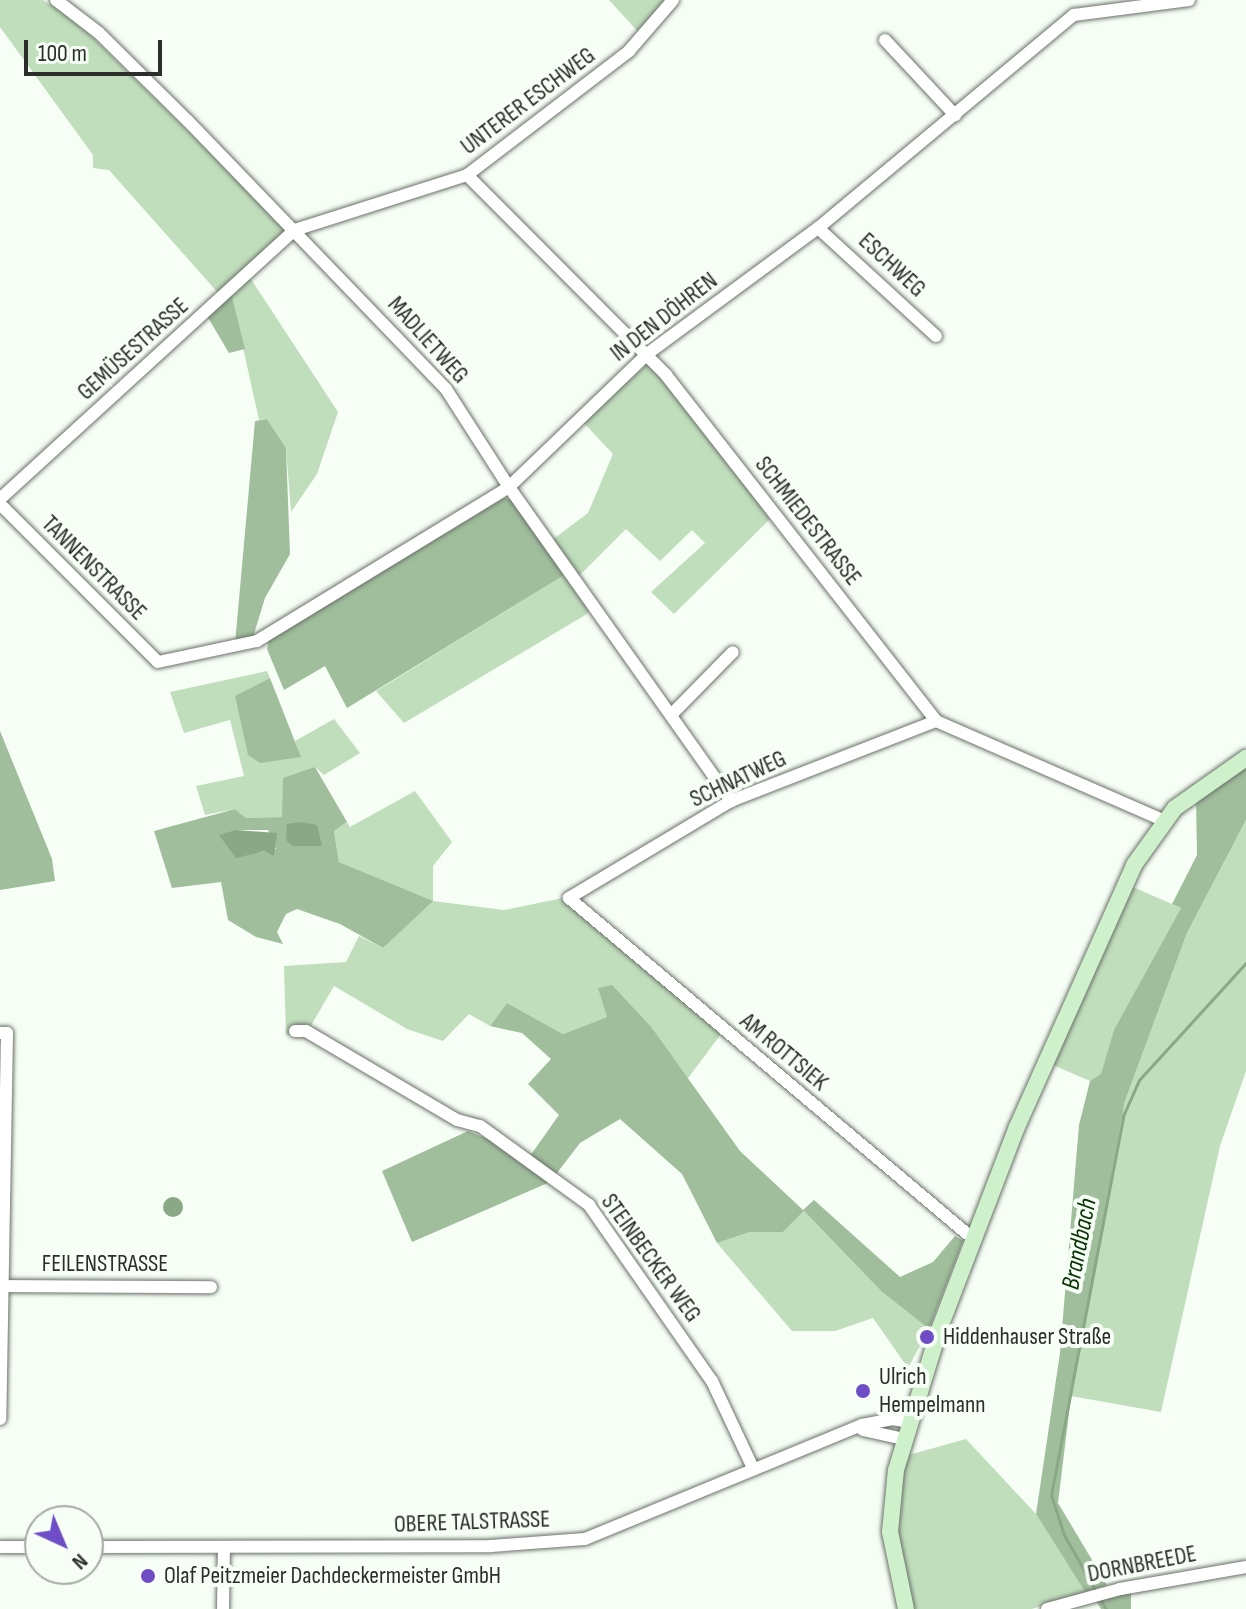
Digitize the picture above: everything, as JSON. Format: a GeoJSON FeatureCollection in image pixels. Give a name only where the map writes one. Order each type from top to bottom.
{"type":"FeatureCollection","features":[{"type":"Feature","properties":{"kind":"main road"},"geometry":{"type":"LineString","coordinates":[[906,1609],[890,1532],[891,1496],[907,1431],[972,1238],[1134,865],[1163,820],[1192,792],[1246,758]]}},
{"type":"Feature","properties":{"kind":"street","name":"MADLIETWEG"},"geometry":{"type":"LineString","coordinates":[[56,0],[99,33],[295,230],[446,389],[509,487],[731,801]]}},
{"type":"Feature","properties":{"kind":"street","name":"UNTERER ESCHWEG"},"geometry":{"type":"LineString","coordinates":[[295,230],[467,175],[629,51],[673,0]]}},
{"type":"Feature","properties":{"kind":"street","name":"IN DEN DÖHREN"},"geometry":{"type":"LineString","coordinates":[[158,662],[257,641],[509,487],[647,354],[818,228],[1074,15],[1189,0]]}},
{"type":"Feature","properties":{"kind":"street"},"geometry":{"type":"LineString","coordinates":[[885,40],[955,115]]}},
{"type":"Feature","properties":{"kind":"street","name":"SCHMIEDESTRASSE"},"geometry":{"type":"LineString","coordinates":[[467,175],[647,354],[936,721],[1163,820]]}},
{"type":"Feature","properties":{"kind":"street","name":"ESCHWEG"},"geometry":{"type":"LineString","coordinates":[[818,228],[936,336]]}},
{"type":"Feature","properties":{"kind":"street","name":"GEMÜSESTRASSE"},"geometry":{"type":"LineString","coordinates":[[0,502],[295,230]]}},
{"type":"Feature","properties":{"kind":"street","name":"TANNENSTRASSE"},"geometry":{"type":"LineString","coordinates":[[0,502],[158,662]]}},
{"type":"Feature","properties":{"kind":"street"},"geometry":{"type":"LineString","coordinates":[[671,715],[733,652]]}},
{"type":"Feature","properties":{"kind":"street","name":"SCHNATWEG"},"geometry":{"type":"LineString","coordinates":[[569,898],[731,801],[936,721]]}},
{"type":"Feature","properties":{"kind":"street","name":"AM ROTTSIEK"},"geometry":{"type":"LineString","coordinates":[[569,898],[972,1238]]}},
{"type":"Feature","properties":{"kind":"street","name":"STEINBECKER WEG"},"geometry":{"type":"LineString","coordinates":[[295,1031],[306,1031],[457,1120],[480,1126],[589,1205],[712,1381],[753,1468]]}},
{"type":"Feature","properties":{"kind":"street"},"geometry":{"type":"LineString","coordinates":[[0,1419],[4,1033]]}},
{"type":"Feature","properties":{"kind":"street","name":"FEILENSTRASSE"},"geometry":{"type":"LineString","coordinates":[[1,1286],[211,1287]]}},
{"type":"Feature","properties":{"kind":"street","name":"OBERE TALSTRASSE"},"geometry":{"type":"LineString","coordinates":[[104,1547],[505,1546],[585,1539],[836,1435],[863,1430],[907,1431]]}},
{"type":"Feature","properties":{"kind":"street"},"geometry":{"type":"LineString","coordinates":[[0,1547],[24,1547]]}},
{"type":"Feature","properties":{"kind":"street"},"geometry":{"type":"LineString","coordinates":[[223,1609],[224,1547]]}},
{"type":"Feature","properties":{"kind":"street","name":"DORNBREEDE"},"geometry":{"type":"LineString","coordinates":[[1047,1609],[1120,1589],[1246,1567]]}},
{"type":"Feature","properties":{"kind":"shaded area"},"geometry":{"type":"Polygon","coordinates":[[[0,0],[43,0],[75,20],[285,227],[284,238],[220,295],[109,170],[93,168],[93,155],[0,27],[0,0]]]}},
{"type":"Feature","properties":{"kind":"shaded area"},"geometry":{"type":"Polygon","coordinates":[[[609,0],[670,0],[642,36],[609,0]]]}},
{"type":"Feature","properties":{"kind":"shaded area"},"geometry":{"type":"Polygon","coordinates":[[[249,276],[338,412],[317,474],[291,512],[286,448],[267,419],[259,420],[231,293],[249,276]]]}},
{"type":"Feature","properties":{"kind":"shaded area"},"geometry":{"type":"Polygon","coordinates":[[[231,293],[245,349],[229,353],[207,316],[231,293]]]}},
{"type":"Feature","properties":{"kind":"shaded area"},"geometry":{"type":"Polygon","coordinates":[[[649,363],[771,518],[674,614],[651,592],[705,543],[692,530],[660,561],[626,529],[578,577],[552,540],[588,513],[613,454],[582,421],[649,363]]]}},
{"type":"Feature","properties":{"kind":"shaded area"},"geometry":{"type":"Polygon","coordinates":[[[267,419],[286,448],[290,554],[265,598],[253,637],[235,644],[255,421],[267,419]]]}},
{"type":"Feature","properties":{"kind":"shaded area"},"geometry":{"type":"Polygon","coordinates":[[[504,498],[512,500],[566,574],[347,708],[325,666],[284,690],[267,649],[269,640],[504,498]]]}},
{"type":"Feature","properties":{"kind":"shaded area"},"geometry":{"type":"Polygon","coordinates":[[[566,574],[591,608],[587,614],[404,723],[376,691],[566,574]]]}},
{"type":"Feature","properties":{"kind":"shaded area"},"geometry":{"type":"Polygon","coordinates":[[[267,671],[270,678],[235,697],[300,756],[295,741],[334,719],[360,753],[324,775],[315,767],[283,817],[246,818],[235,809],[205,815],[196,786],[244,776],[230,720],[184,733],[170,692],[267,671]]]}},
{"type":"Feature","properties":{"kind":"shaded area"},"geometry":{"type":"Polygon","coordinates":[[[270,678],[301,757],[260,763],[248,755],[235,696],[270,678]]]}},
{"type":"Feature","properties":{"kind":"shaded area"},"geometry":{"type":"Polygon","coordinates":[[[0,731],[52,859],[55,881],[0,890],[0,731]]]}},
{"type":"Feature","properties":{"kind":"shaded area"},"geometry":{"type":"Polygon","coordinates":[[[315,767],[347,822],[334,831],[339,862],[433,901],[383,948],[340,924],[297,909],[286,914],[277,932],[283,944],[256,937],[228,920],[221,882],[172,888],[154,831],[235,809],[246,818],[282,817],[283,778],[315,767]],[[236,830],[256,853],[276,849],[268,830],[236,830]]]}},
{"type":"Feature","properties":{"kind":"shaded area"},"geometry":{"type":"Polygon","coordinates":[[[1246,768],[1246,820],[1187,933],[1125,1101],[1071,1396],[1058,1503],[1107,1585],[1085,1592],[1036,1514],[1060,1353],[1079,1125],[1090,1081],[1101,1074],[1114,1030],[1181,908],[1172,904],[1197,855],[1196,798],[1246,768]]]}},
{"type":"Feature","properties":{"kind":"shaded area"},"geometry":{"type":"Polygon","coordinates":[[[415,791],[452,842],[433,866],[433,901],[504,910],[563,898],[721,1034],[686,1081],[652,1028],[607,1017],[563,1034],[507,1003],[490,1026],[469,1014],[443,1041],[407,1029],[334,986],[305,1036],[286,1035],[284,966],[346,962],[359,936],[383,948],[431,901],[339,862],[334,831],[347,822],[350,827],[415,791]]]}},
{"type":"Feature","properties":{"kind":"shaded area"},"geometry":{"type":"Polygon","coordinates":[[[1246,820],[1246,1071],[1220,1146],[1161,1412],[1071,1396],[1125,1101],[1187,933],[1246,820]]]}},
{"type":"Feature","properties":{"kind":"shaded area"},"geometry":{"type":"Polygon","coordinates":[[[301,822],[317,825],[322,846],[293,846],[286,840],[287,824],[301,822]]]}},
{"type":"Feature","properties":{"kind":"shaded area"},"geometry":{"type":"Polygon","coordinates":[[[236,830],[277,833],[274,856],[265,851],[236,858],[219,835],[236,830]]]}},
{"type":"Feature","properties":{"kind":"shaded area"},"geometry":{"type":"Polygon","coordinates":[[[1133,887],[1181,908],[1115,1030],[1101,1075],[1090,1081],[1053,1065],[1133,887]]]}},
{"type":"Feature","properties":{"kind":"shaded area"},"geometry":{"type":"Polygon","coordinates":[[[612,985],[652,1028],[740,1151],[803,1210],[814,1200],[900,1277],[933,1262],[955,1236],[963,1241],[929,1329],[881,1291],[804,1211],[783,1232],[750,1232],[717,1243],[682,1174],[620,1119],[580,1143],[550,1182],[412,1242],[382,1171],[468,1131],[530,1156],[559,1115],[528,1084],[551,1059],[522,1033],[490,1026],[507,1003],[563,1034],[607,1017],[598,988],[612,985]]]}},
{"type":"Feature","properties":{"kind":"shaded area"},"geometry":{"type":"Polygon","coordinates":[[[169,1197],[177,1197],[183,1207],[177,1217],[169,1217],[163,1211],[163,1203],[169,1197]]]}},
{"type":"Feature","properties":{"kind":"shaded area"},"geometry":{"type":"Polygon","coordinates":[[[804,1211],[881,1291],[929,1329],[908,1368],[873,1318],[835,1331],[792,1331],[717,1243],[750,1232],[783,1232],[804,1211]]]}},
{"type":"Feature","properties":{"kind":"shaded area"},"geometry":{"type":"Polygon","coordinates":[[[966,1439],[1036,1514],[1085,1592],[1032,1609],[912,1609],[895,1526],[905,1456],[966,1439]]]}},
{"type":"Feature","properties":{"kind":"shaded area"},"geometry":{"type":"Polygon","coordinates":[[[1131,1593],[1131,1609],[1101,1609],[1096,1601],[1131,1593]]]}},
{"type":"Feature","properties":{"kind":"waterway","name":"Brandbach"},"geometry":{"type":"LineString","coordinates":[[1097,1593],[1064,1535],[1051,1495],[1123,1116],[1139,1080],[1246,963]]}},
{"type":"Feature","properties":{"kind":"waterway","name":"Brandbach"},"geometry":{"type":"LineString","coordinates":[[1100,1599],[1106,1609]]}},
{"type":"Feature","properties":{"kind":"place","name":"Hiddenhauser Straße"},"geometry":{"type":"Point","coordinates":[927,1337]}},
{"type":"Feature","properties":{"kind":"place","name":"Ulrich Hempelmann"},"geometry":{"type":"Point","coordinates":[863,1391]}},
{"type":"Feature","properties":{"kind":"place","name":"Olaf Peitzmeier Dachdeckermeister GmbH"},"geometry":{"type":"Point","coordinates":[148,1576]}}]}
